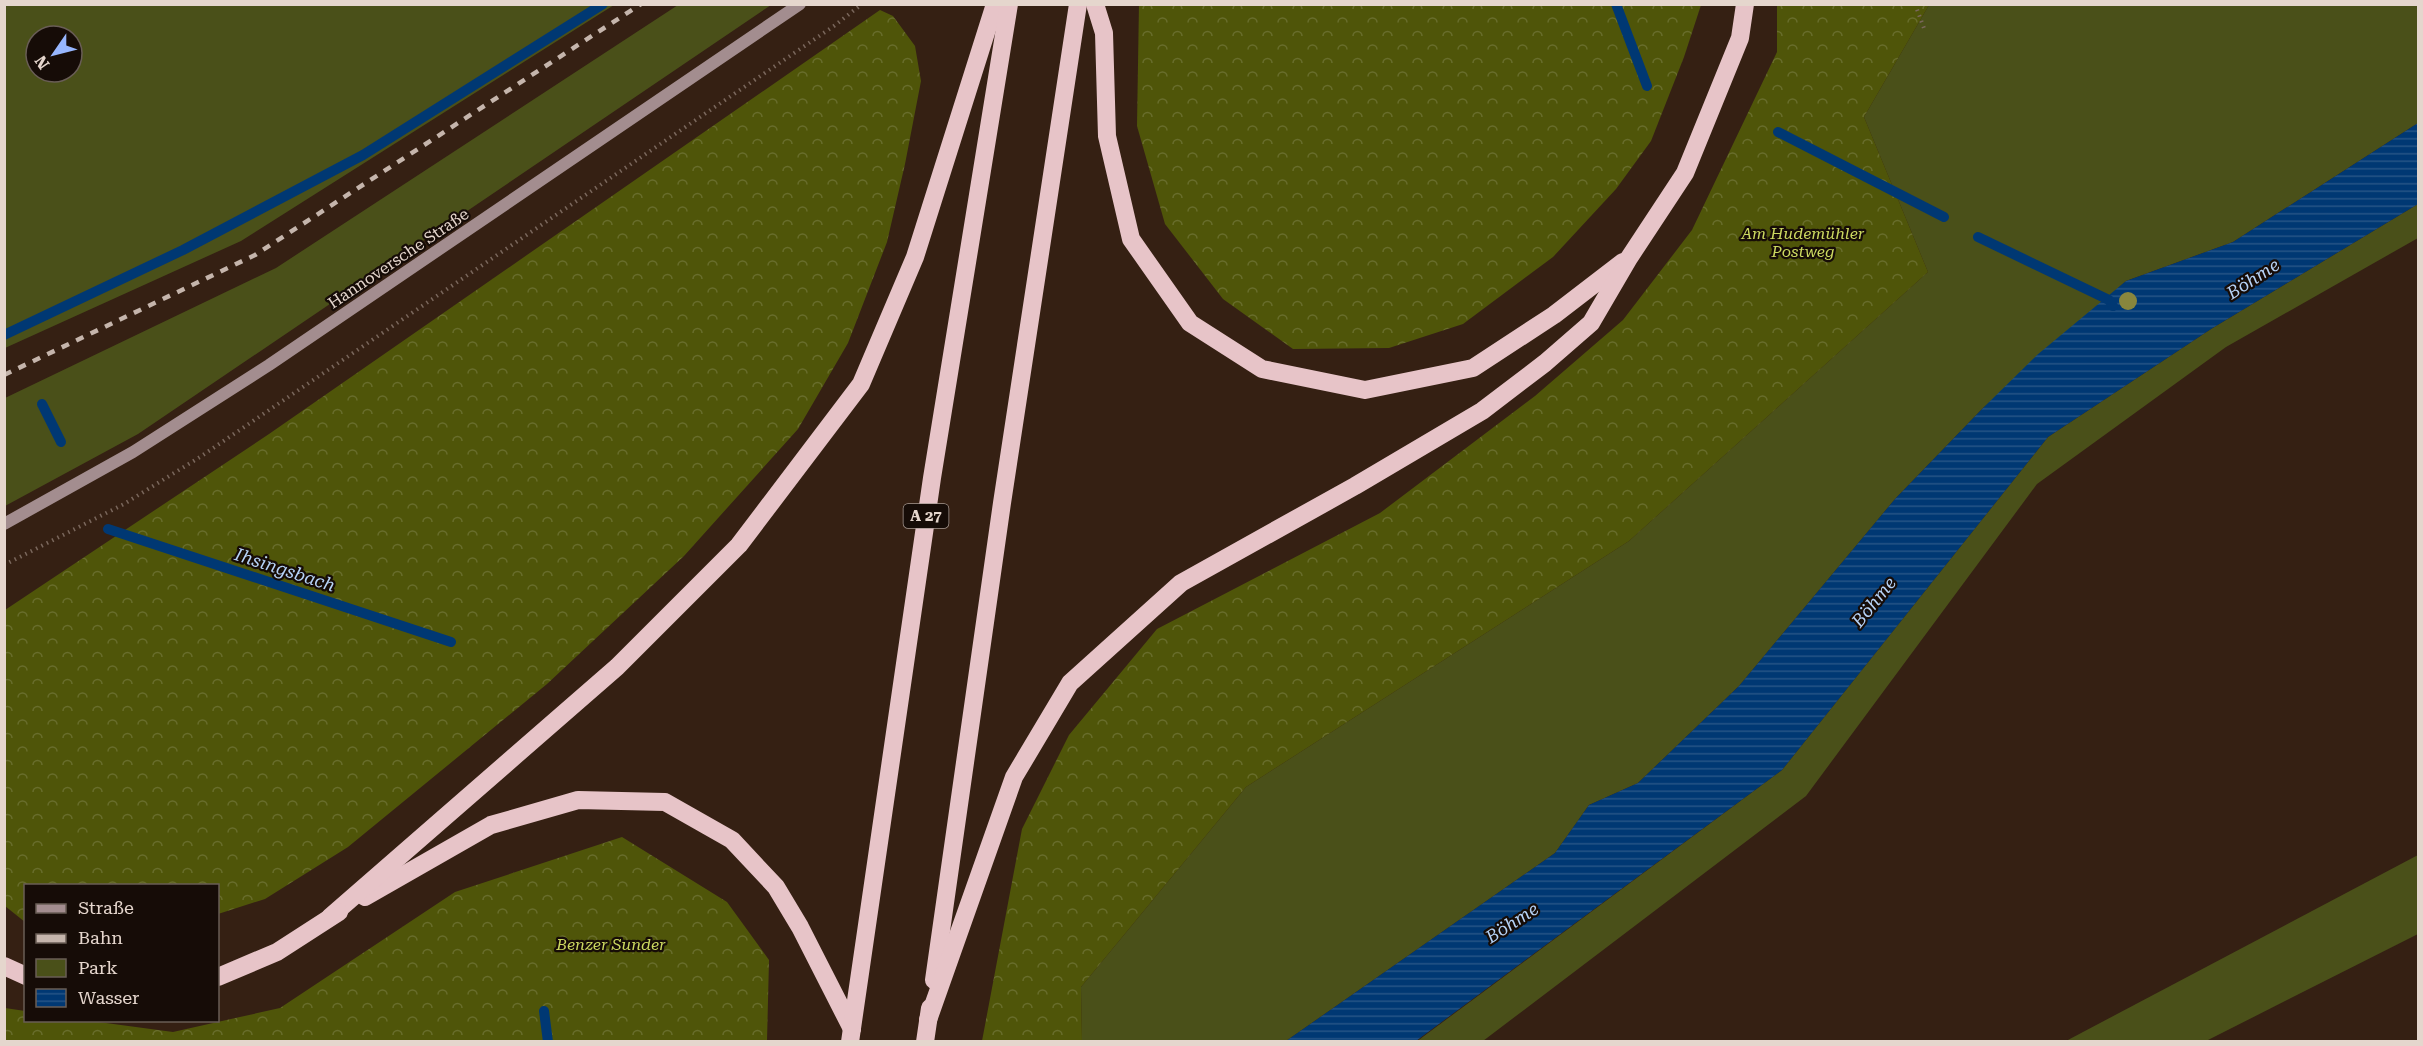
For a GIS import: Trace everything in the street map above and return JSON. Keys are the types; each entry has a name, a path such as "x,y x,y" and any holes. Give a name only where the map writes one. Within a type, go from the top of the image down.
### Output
{"highway":[{"path":"330,917 617,667 739,545 861,384 915,257 995,4"},
{"name":"A 27","path":"851,1035 932,478 1009,4"},
{"path":"925,1041 1002,502 1078,4"},
{"path":"1095,4 1104,33 1107,136 1131,239 1190,323 1262,369 1365,390 1473,368 1554,315 1629,258"},
{"path":"928,1020 1014,777 1070,683 1182,583 1472,416 1527,377 1591,323 1629,258 1685,173 1740,38 1745,4"},
{"path":"219,977 278,952 330,917 491,825 578,800 664,802 732,840 777,887 800,927 851,1035"},
{"path":"4,966 24,975"}],"main road":[{"name":"Hannoversche Straße","path":"4,524 133,452 269,365 800,4"}],"path":[{"path":"4,565 123,504 201,457 814,40 862,4"},
{"path":"1915,4 1925,31"}],"green space":[{"path":"5,4 614,4 614,5 241,241 5,348"},
{"path":"1139,4 1701,5 1684,57 1651,141 1616,189 1553,257 1463,324 1389,348 1293,349 1223,299 1165,224 1137,126"},
{"path":"678,5 771,5 138,434 5,506 5,398 276,268"},
{"name":"Am Hudemühler Postweg","path":"1777,5 1929,5 1864,117 1928,272 1629,541 1246,787 1081,987 1082,1041 982,1041 1022,829 1069,735 1157,629 1380,513 1535,396 1623,320 1692,230 1777,52"},
{"path":"1929,5 2418,5 2418,123 2233,242 2126,281 1982,409 1895,499 1739,686 1638,783 1589,805 1555,853 1286,1041 1082,1041 1081,987 1246,787 1629,541 1928,272 1864,117"},
{"path":"880,10 893,16 915,46 921,81 905,164 887,242 848,343 798,429 684,556 547,684 348,847 265,899 219,914 219,884 24,884 24,921 5,906 5,610 269,434"},
{"path":"2418,204 2418,238 2226,347 2037,484 1806,796 1483,1041 1416,1042 1782,770 2048,437 2211,329"},
{"name":"Benzer Sunder","path":"622,837 727,902 769,960 767,1041 5,1041 5,1008 24,1011 24,1022 98,1022 173,1032 280,1008 455,892"},
{"path":"2418,855 2418,934 2206,1041 2066,1041"}],"water":[{"name":"Böhme","path":"2418,123 2418,204 2211,329 2048,437 1782,770 1416,1041 1286,1041 1555,853 1589,805 1638,783 1739,686 1895,499 1982,409 2037,355 2126,281 2233,242"}],"waterway":[{"path":"4,335 183,250 363,155 603,4"},
{"path":"1616,4 1647,86"},
{"path":"1778,132 1944,217"},
{"path":"1978,237 2109,300 2113,306"},
{"name":"Ihsingsbach","path":"42,404 61,442"},
{"name":"Ihsingsbach","path":"108,529 451,642"},
{"name":"Ihsingsbach","path":"544,1011 548,1042"}],"railway":[{"path":"4,375 255,255 641,4"}]}
